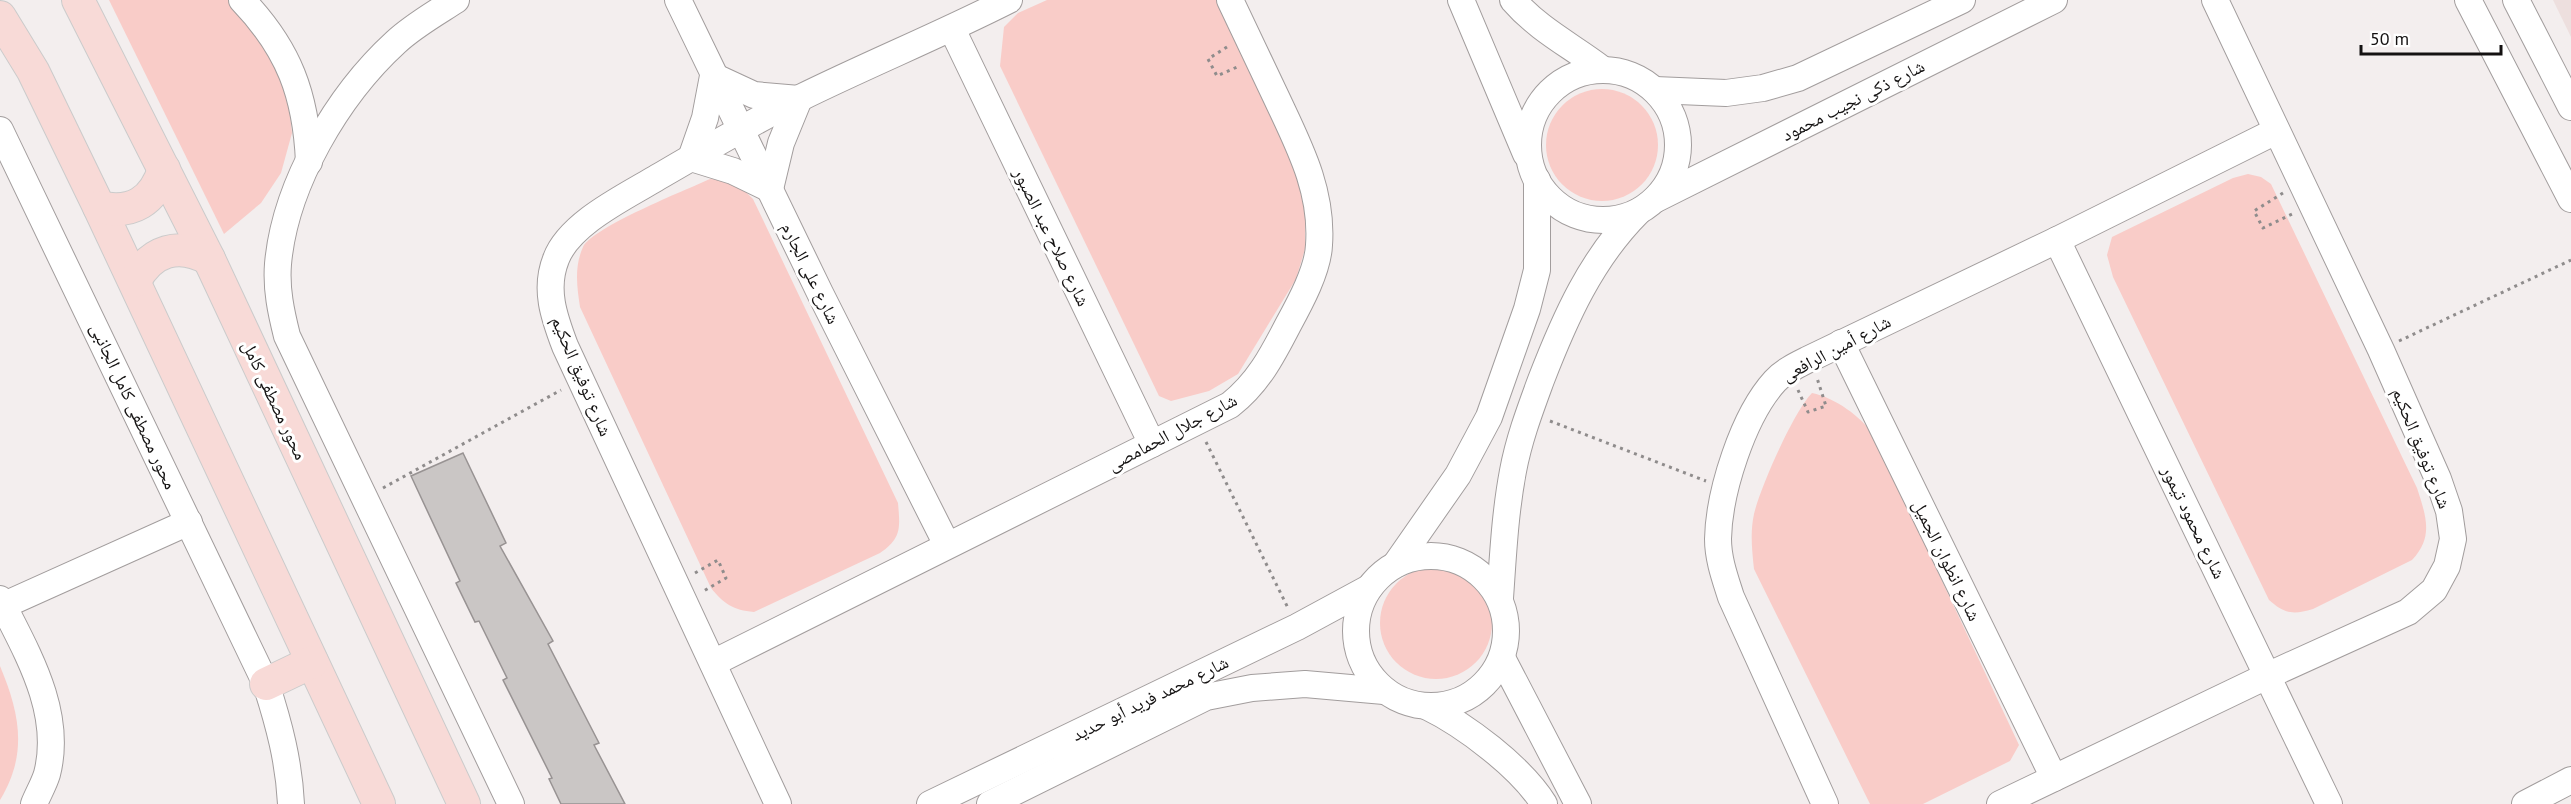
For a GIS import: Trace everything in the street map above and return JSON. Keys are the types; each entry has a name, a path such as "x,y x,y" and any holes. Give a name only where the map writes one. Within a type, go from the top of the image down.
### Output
{"main road":[{"name":"محور مصطفى كامل","path":"78,0 209,259 464,804"},
{"path":"0,17 33,71 135,281 379,804"},
{"path":"99,207 113,210 141,204 152,195 164,170"},
{"path":"135,281 142,268 153,257 166,251 182,249 196,252 209,259"},
{"path":"266,684 312,662"}],"street":[{"path":"242,0 259,18 282,50 298,85 307,123 309,162"},
{"path":"456,0 398,40 365,72 340,107 309,162 283,231 278,266 279,301 287,336 511,804"},
{"name":"شارع على الجارم","path":"678,0 713,76 947,545"},
{"name":"شارع توفيق الحكيم","path":"778,802 554,317 549,287 556,257 574,233 597,215 691,158 799,99 952,29 1009,0"},
{"name":"شارع جلال الحمامصى","path":"713,663 1230,405 1249,390 1266,367 1303,298 1319,247 1319,214 1315,184 1230,0"},
{"path":"1461,0 1533,172 1548,197 1564,209 1582,217 1611,219 1646,206"},
{"path":"1514,0 1548,33 1602,69"},
{"path":"1655,90 1726,93 1763,88 1789,80 1962,0"},
{"name":"شارع ذكى نجيب محمود","path":"1646,206 2054,0"},
{"name":"شارع توفيق الحكيم","path":"2000,804 2269,675 2408,612 2434,590 2447,566 2453,538 2449,511 2438,479 2380,350 2215,0"},
{"path":"2468,0 2571,199"},
{"path":"2516,0 2571,107"},
{"name":"شارع صلاح عبد الصبور","path":"952,29 1152,444"},
{"path":"1396,564 1458,475 1489,417 1527,309 1537,270 1533,172 1527,144 1530,126 1538,108 1549,92 1565,80 1583,72 1602,69 1622,72 1640,79 1655,90 1666,104 1674,120 1678,138 1678,156 1673,173 1646,206 1620,230 1577,295 1560,330 1529,413 1513,471 1500,598"},
{"path":"713,76 754,95 799,99 781,143 770,189 733,171 691,158 705,117 713,76"},
{"name":"محور مصطفى كامل الجانبى","path":"0,130 266,684 282,734 289,772 291,804"},
{"name":"شارع أمين الرافعى","path":"1825,804 1731,597 1722,568 1718,540 1726,489 1749,423 1761,400 1776,380 1799,364 2057,240 2276,131"},
{"name":"شارع محمود تيمور","path":"2057,240 2269,675 2329,804"},
{"name":"شارع انطوان الجميل","path":"1841,343 2054,778"},
{"path":"34,804 47,775 52,734 45,693 1,604 189,522"},
{"path":"1426,706 1445,705 1472,694 1493,675 1502,658 1506,639 1506,618 1500,598 1486,578 1466,564 1443,556 1419,556 1396,564 1369,588 1360,605 1356,624 1356,642 1362,661 1371,677 1384,691 1397,699 1426,706 1455,720 1519,773 1544,804"},
{"name":"شارع محمد فريد أبو حديد","path":"930,804 1298,627 1369,588"},
{"path":"1502,658 1578,804"},
{"name":"شارع محمد فريد أبو حديد","path":"990,804 1206,697 1252,688 1305,684 1384,691"},
{"path":"2525,804 2571,780"}],"path":[{"path":"1252,46 1217,76 1208,59 1252,46"},
{"path":"2306,194 2265,228 2262,227 2255,209 2306,194"},
{"path":"2380,350 2571,260"},
{"path":"1799,364 1826,406 1808,412 1799,364"},
{"path":"364,499 581,379"},
{"path":"1529,413 1726,489"},
{"path":"1196,422 1298,627"},
{"path":"716,561 719,561 725,580 680,592 716,561"}],"shaded area":[{"path":"109,0 230,0 243,8 287,86 292,133 281,173 261,203 224,234"},
{"path":"1047,0 1219,0 1301,177 1305,209 1305,249 1296,279 1238,374 1209,391 1171,401 1159,396 1000,66 1004,27 1018,13"},
{"path":"2553,0 2571,0 2571,37"},
{"path":"1602,89 1623,93 1642,105 1654,124 1658,145 1654,166 1642,185 1623,197 1602,201 1581,197 1562,185 1550,166 1546,145 1550,124 1562,105 1581,93"},
{"path":"2248,174 2261,177 2271,184 2417,488 2425,517 2426,534 2419,551 2412,560 2313,609 2300,612 2285,611 2269,600 2113,277 2107,255 2112,237 2233,178"},
{"path":"710,179 734,184 753,199 898,503 898,531 887,548 754,612 740,610 730,605 711,588 580,307 578,292 578,262 583,247 590,239 621,220"},
{"path":"1812,393 1830,399 1847,409 1874,436 2019,745 2010,761 1923,804 1870,804 1754,569 1752,528 1757,502 1787,432"},
{"path":"1436,567 1458,571 1476,583 1488,601 1492,623 1488,645 1476,663 1458,675 1436,679 1414,675 1396,663 1384,645 1380,623 1384,601 1396,583 1414,571"},
{"path":"0,666 16,717 18,750 9,783 0,800"}],"building":[{"path":"463,453 506,543 500,546 553,641 548,644 599,743 594,745 625,804 561,804 549,779 552,778 503,680 507,678 479,621 475,622 456,583 460,581 411,476"}]}
